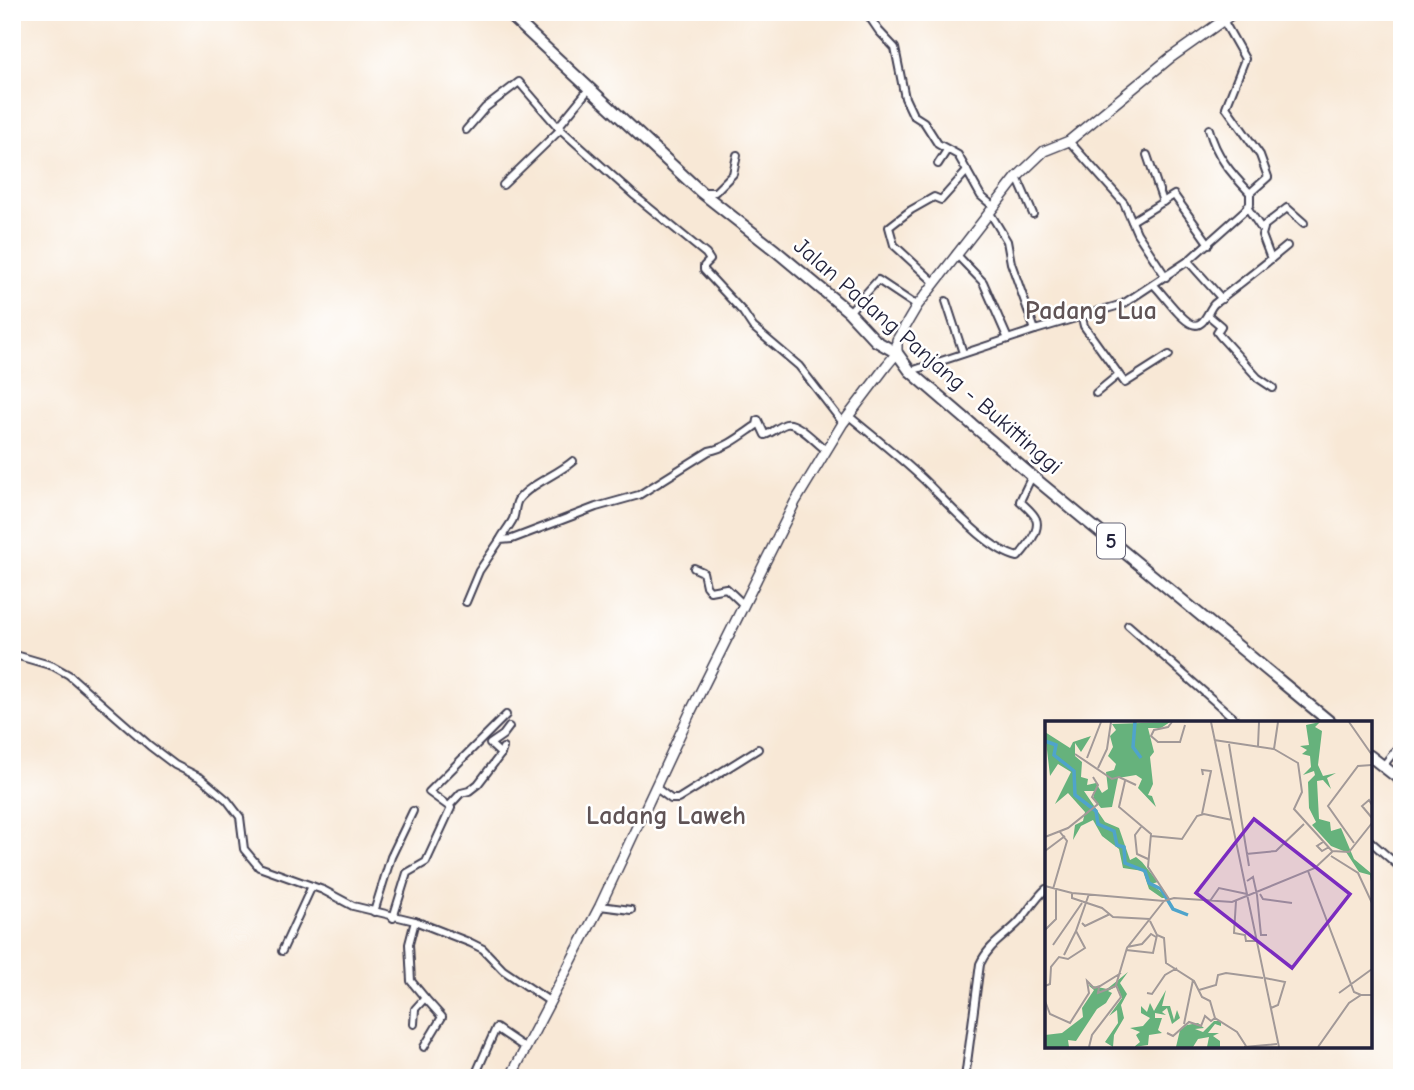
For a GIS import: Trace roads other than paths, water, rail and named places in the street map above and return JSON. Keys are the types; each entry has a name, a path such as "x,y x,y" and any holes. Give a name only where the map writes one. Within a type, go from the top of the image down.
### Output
{"highway":[{"name":"Jalan Padang Panjang - Bukittinggi","path":"507,12 701,192 849,312 876,341 897,354 911,371 1032,477 1328,721"},
{"path":"1372,758 1402,781"}],"main road":[{"path":"510,1078 600,906 655,787 795,502 846,420 897,354 897,340 917,306 1017,177 1044,151 1069,141 1170,58 1235,12"}],"street":[{"path":"866,12 895,48 905,98 913,115 924,122 934,140 958,155 992,210 1007,241 1035,330"},
{"path":"911,371 1123,304 1188,261 1247,207 1250,193 1268,177 1260,155 1226,107 1245,59 1223,20"},
{"path":"467,130 485,108 519,82 559,128 635,196 706,254 710,260 704,270 743,312 753,327 799,366 846,420 922,478 996,548 1018,557 1027,546 1037,525 1036,519 1020,501 1032,477"},
{"path":"503,185 559,128 589,89"},
{"path":"1209,129 1216,151 1226,167 1250,193"},
{"path":"1069,141 1124,203 1143,242 1166,276"},
{"path":"938,164 947,150"},
{"path":"701,192 715,192 733,174 737,155"},
{"path":"1147,155 1163,202"},
{"path":"934,282 894,245 889,227 933,197 942,200 967,171"},
{"path":"1017,177 1033,214"},
{"path":"1132,221 1174,195 1209,244"},
{"path":"1247,207 1259,227 1264,228"},
{"path":"1271,260 1262,235 1264,228 1287,208 1304,223"},
{"path":"1273,388 1258,377 1223,340 1209,310 1287,246"},
{"path":"956,254 983,282 1008,339"},
{"path":"1188,261 1222,299"},
{"path":"849,312 878,280 917,306"},
{"path":"1154,285 1193,325 1214,322"},
{"path":"946,301 963,353"},
{"path":"1082,318 1084,326 1118,375 1127,383 1169,355"},
{"path":"1096,393 1118,375"},
{"path":"500,540 512,539 596,507 639,495 709,450 720,449 730,443 757,425 758,420 765,435 787,424 793,424 826,450"},
{"path":"466,602 479,571 512,521 520,498 573,461"},
{"path":"694,568 703,572 710,592 726,587 744,605"},
{"path":"1129,625 1235,721"},
{"path":"12,654 44,663 69,675 150,746 175,765 201,778 227,800 240,817 244,849 260,867 312,886 353,906 393,918 415,921 483,949 503,970 549,1000"},
{"path":"449,806 429,792 506,715"},
{"path":"393,918 407,873 426,862 451,808 449,806 457,796 478,784 502,751 490,744 509,727"},
{"path":"1383,766 1402,742"},
{"path":"655,787 671,799 678,799 758,749"},
{"path":"374,912 391,857 413,811"},
{"path":"1372,843 1402,869"},
{"path":"282,951 312,886"},
{"path":"965,1078 980,964 985,954 1018,923 1045,890"},
{"path":"600,906 631,910"},
{"path":"415,921 409,944 411,981 442,1017 424,1047"},
{"path":"414,1024 415,1009 425,998"},
{"path":"474,1078 496,1028 524,1047"}],"district":[{"name":"Padang Lua","path":"1091,311"},
{"name":"Ladang Laweh","path":"666,816"}]}
